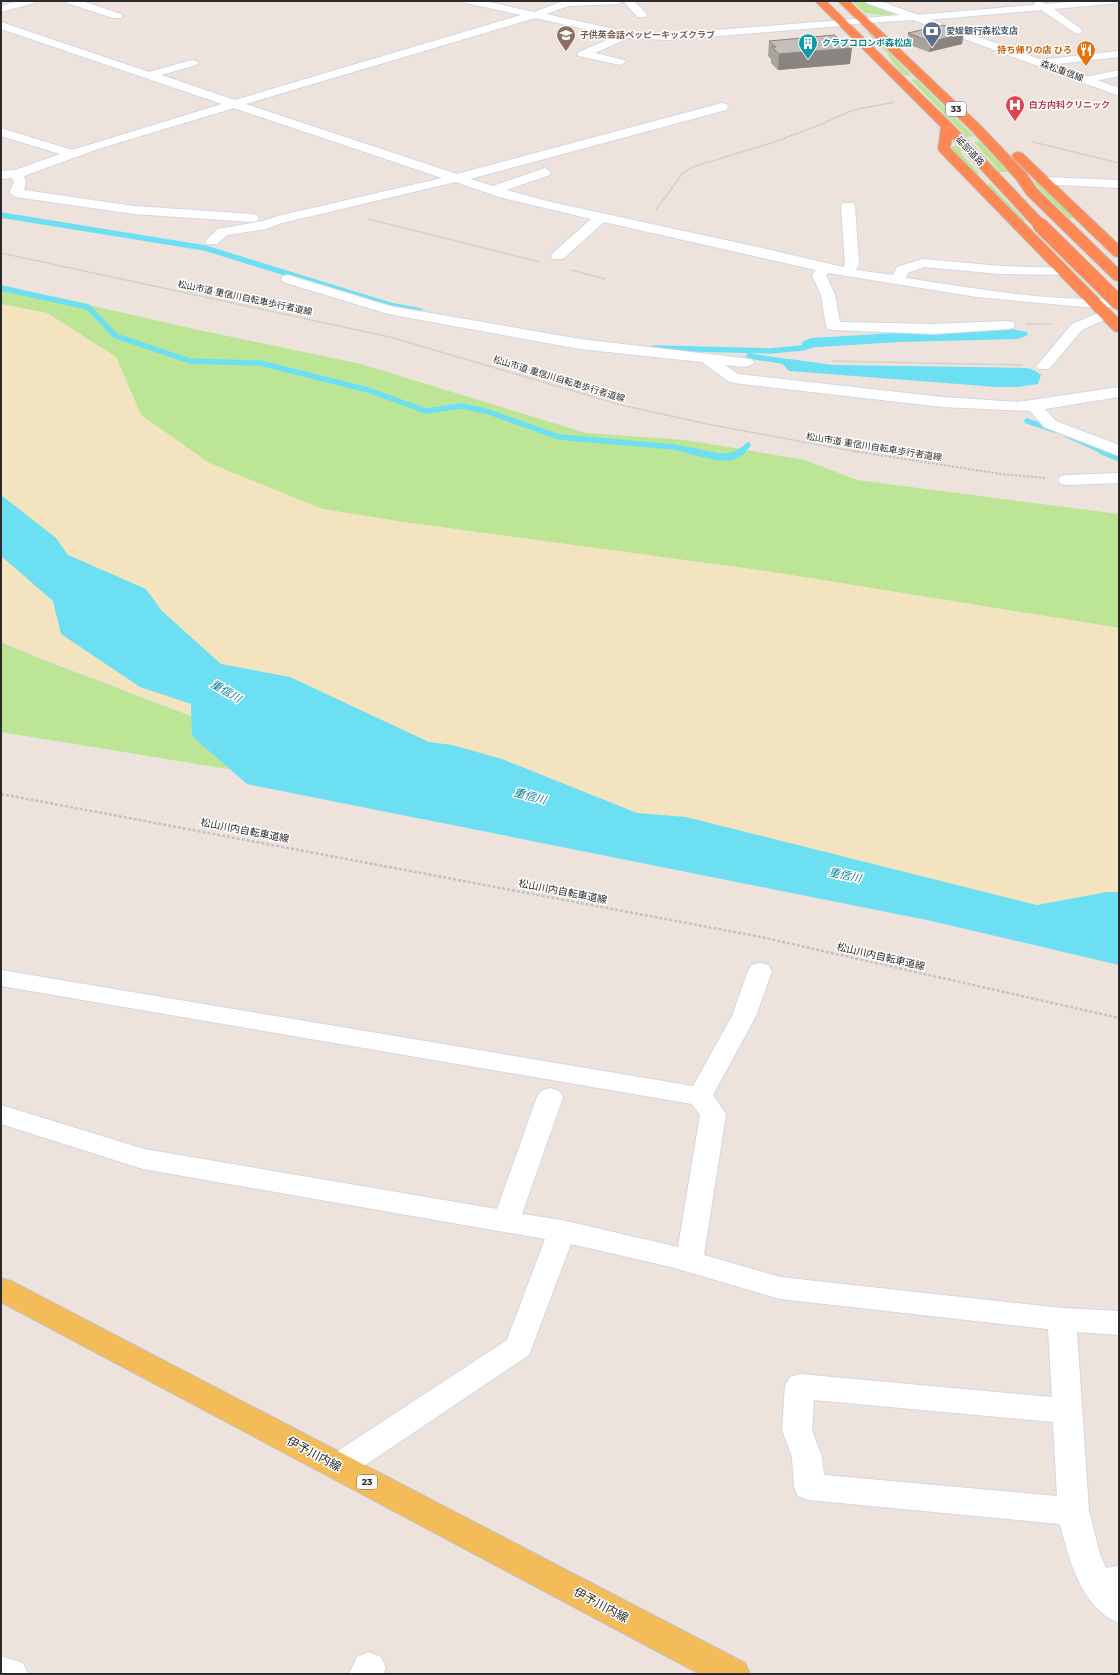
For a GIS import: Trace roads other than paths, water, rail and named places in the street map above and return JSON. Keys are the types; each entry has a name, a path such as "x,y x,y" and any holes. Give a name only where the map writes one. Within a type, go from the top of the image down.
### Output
{"highway":[{"name":"砥部道路","path":"820,1 947,126 1040,225 1119,302"},
{"name":"砥部道路","path":"843,1 977,129 1021,176 1032,192 1119,277"},
{"path":"947,126 944,149 1119,328"},
{"path":"977,129 1008,146 1117,249"}],"main road":[{"name":"伊予川内線","path":"1,1289 733,1674"}],"street":[{"path":"1,9 30,1"},
{"path":"71,1 118,16"},
{"name":"森松重信線","path":"470,1 627,35 667,37 916,18 1119,92"},
{"path":"1,179 18,177 72,154 534,15 568,2 618,1"},
{"path":"628,1 642,15"},
{"path":"870,1 916,18 982,12 1039,4 1115,1"},
{"path":"966,1 982,12"},
{"path":"1104,2 1118,12"},
{"path":"1039,4 1077,30"},
{"path":"1,25 458,178 548,206 644,228 762,252 824,268 898,281 1052,301 1100,309"},
{"path":"620,62 582,54 627,35"},
{"path":"1088,47 1100,56"},
{"path":"1039,63 1119,54"},
{"path":"150,76 192,63"},
{"path":"1085,80 1119,73"},
{"path":"212,241 223,232 266,226 278,220 458,178 722,107"},
{"path":"1,132 72,154"},
{"path":"495,190 544,172"},
{"path":"1,175 38,179"},
{"path":"18,177 20,182 16,193 134,210 278,220"},
{"path":"1045,181 1119,184"},
{"path":"148,198 273,215 299,215"},
{"path":"846,272 852,264 848,206"},
{"path":"558,256 600,218"},
{"path":"898,281 902,270 923,263 1000,270 1064,272"},
{"path":"824,268 820,275 828,295 833,326 934,329 1008,325"},
{"path":"288,279 388,310 580,344 746,362"},
{"path":"1044,366 1077,326 1100,309 1119,302"},
{"path":"706,358 734,378 942,402 1018,407 1034,406 1119,392"},
{"path":"1034,406 1050,424 1119,451"},
{"path":"1067,480 1119,478"},
{"path":"700,1096 744,1016 760,971"},
{"path":"4,984 700,1096 714,1114 689,1262"},
{"path":"506,1221 550,1097"},
{"path":"1,1114 143,1159 562,1231 689,1262 780,1288 1062,1319 1119,1323"},
{"path":"338,1467 520,1347 562,1231"},
{"path":"1062,1319 1073,1511 1084,1554 1108,1582 1119,1608"},
{"path":"1067,1411 800,1386 797,1430 807,1457 809,1487 1073,1511"},
{"path":"1,1672 11,1674"}],"water":[{"path":"1012,329 1027,332 1028,335 1018,339 900,342 802,348 802,342 811,338 912,332"},
{"path":"790,359 833,365 1027,368 1034,370 1041,375 1038,384 1017,387 997,387 789,371 779,360"},
{"name":"重信川","path":"1,495 56,538 68,555 146,589 162,611 221,664 290,677 429,742 452,745 502,759 637,813 686,817 1037,905 1107,892 1119,892 1119,965 927,920 247,784 192,736 191,704 140,687 61,634 53,601 1,556"}],"waterway":[{"path":"1,215 205,248 389,305 420,311"},
{"path":"1,288 88,307 116,336 190,361 260,363 368,390 426,411 461,406 486,411 559,437 674,447 696,452"},
{"path":"653,348 770,351 802,348 812,345"},
{"path":"749,356 789,362"},
{"path":"1027,421 1054,430"},
{"path":"1067,435 1105,452"},
{"path":"742,451 748,445"},
{"path":"691,451 696,452"},
{"path":"696,452 724,457 736,455 742,451"},
{"path":"1102,451 1119,458"}],"place":[{"name":"愛媛銀行森松支店","path":"932,48"},
{"name":"子供英会話ペッピーキッズクラブ","path":"566,52"},
{"name":"クラブコロンボ森松店","path":"808,60"},
{"name":"持ち帰りの店 ひろ","path":"1086,67"},
{"name":"白方内科クリニック","path":"1015,122"}]}
